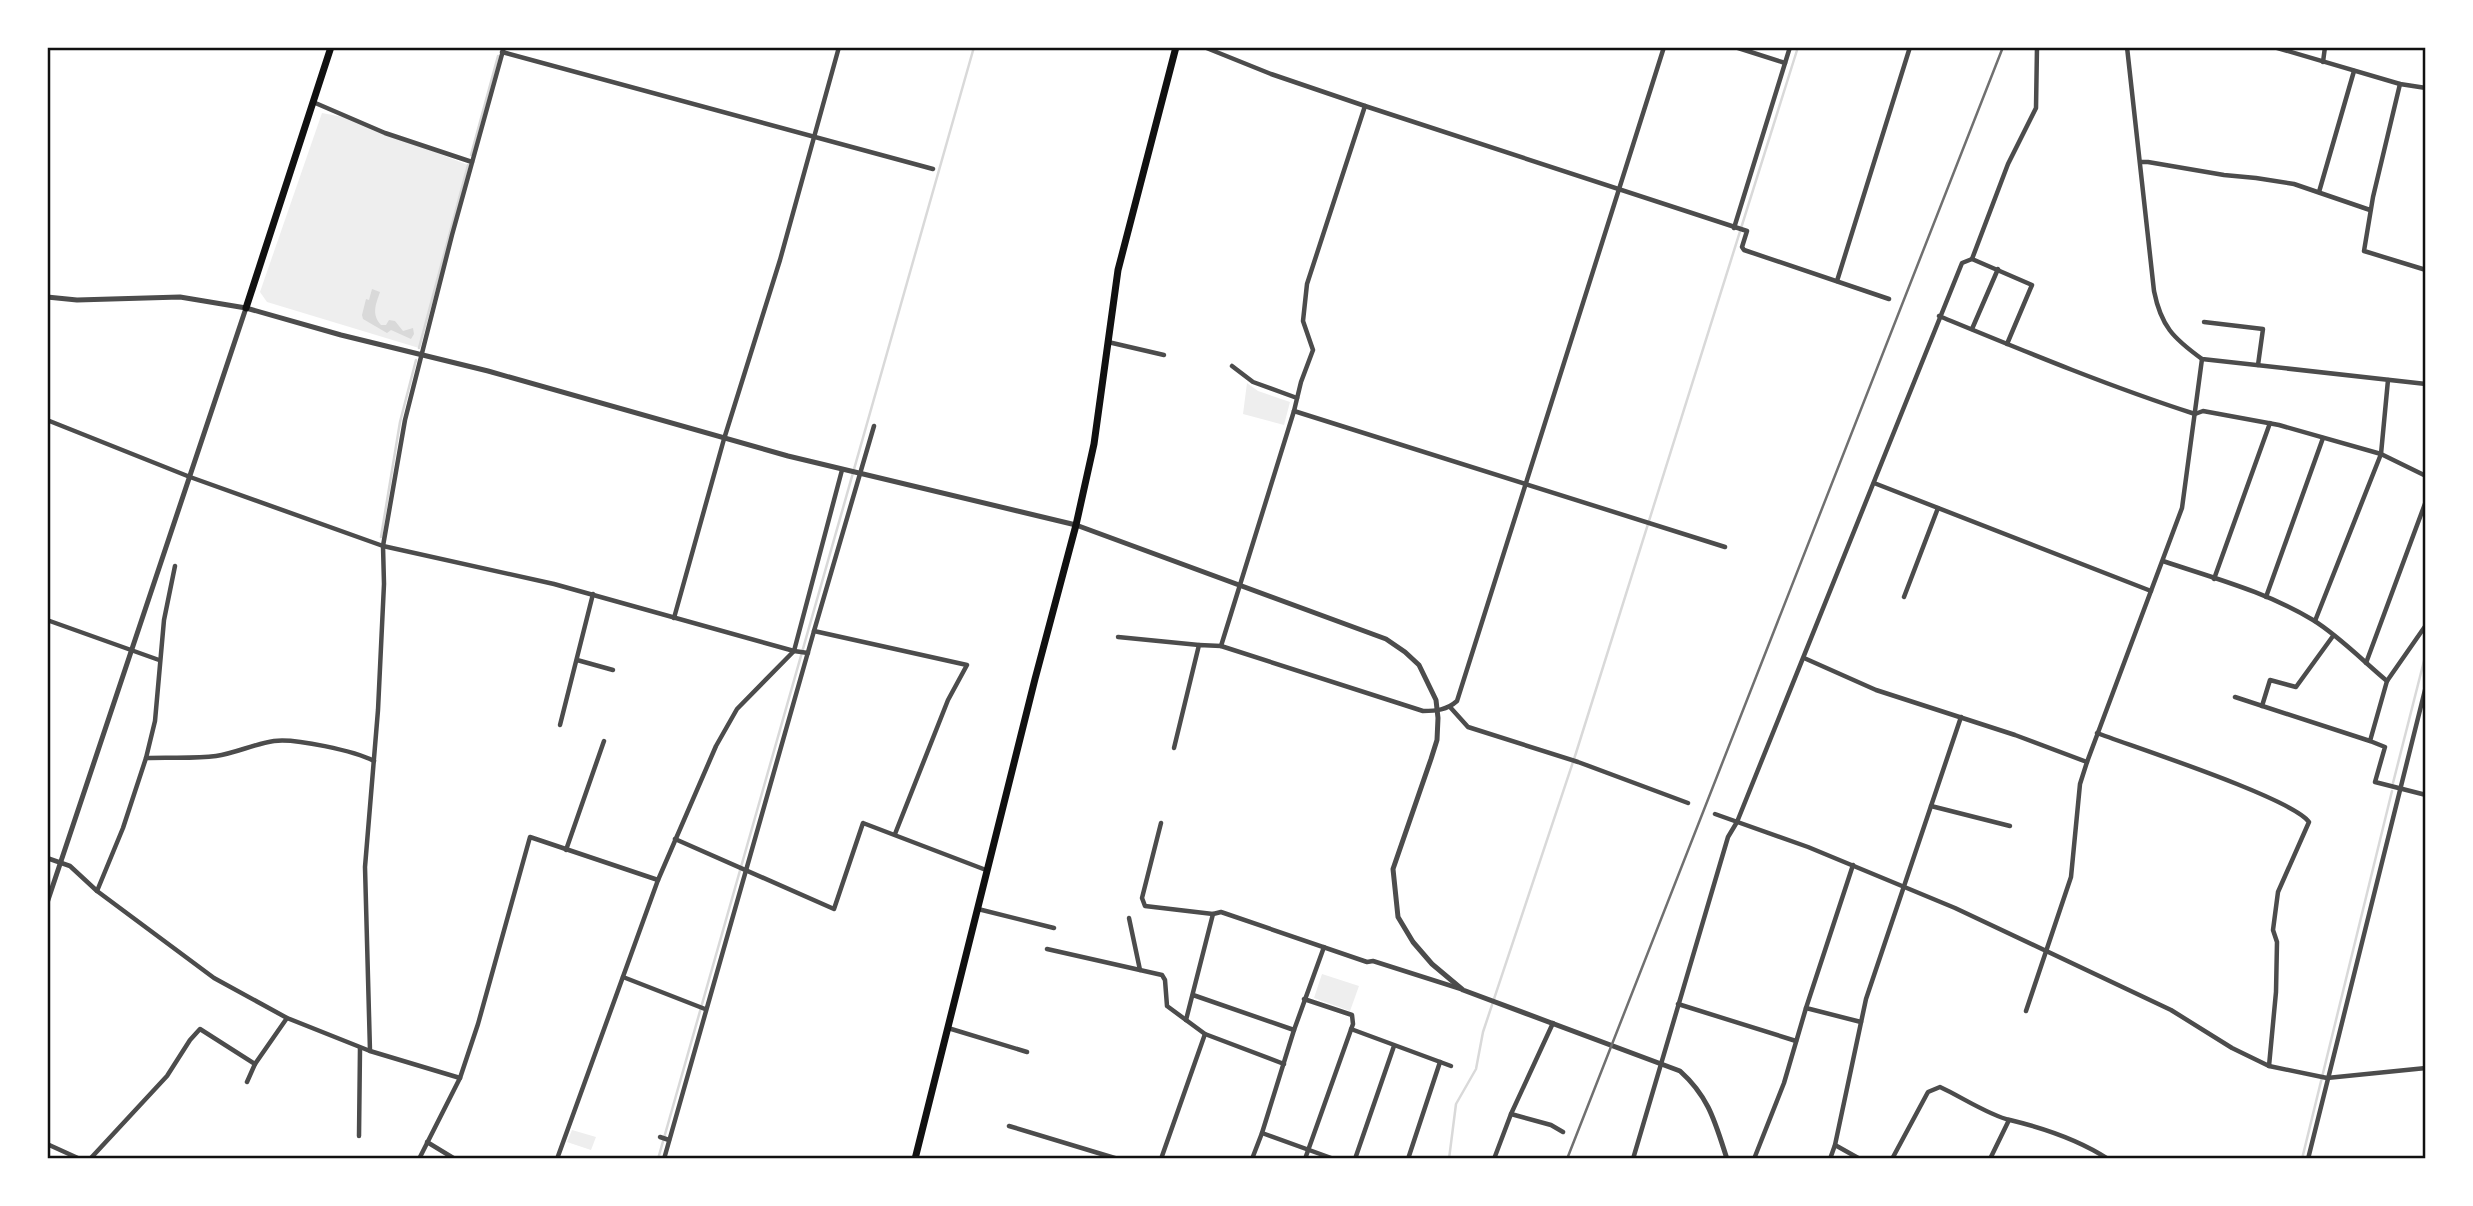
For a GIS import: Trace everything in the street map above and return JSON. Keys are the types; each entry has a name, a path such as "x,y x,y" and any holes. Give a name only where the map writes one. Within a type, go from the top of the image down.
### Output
{"main road":[{"path":"246,307 331,47"},
{"path":"915,1159 986,870 1076,525 1094,444 1120,260 1176,47"}],"street":[{"path":"674,618 839,47"},
{"path":"1204,47 1271,74 1365,106 1747,231 1742,247 1744,250 1889,299"},
{"path":"1118,638 1221,646 1423,711 1437,711 1450,707 1457,701 1664,47"},
{"path":"1735,47 1785,63"},
{"path":"1734,228 1790,47"},
{"path":"1837,281 1910,47"},
{"path":"1972,259 2008,164 2036,108 2037,47"},
{"path":"2127,47 2154,291 2158,313 2167,329 2202,359 2426,384"},
{"path":"2274,47 2400,85 2426,88"},
{"path":"2323,62 2325,47"},
{"path":"370,1051 365,878 383,610 383,546 405,420 503,50 813,138 933,169"},
{"path":"2319,192 2354,71"},
{"path":"2400,85 2370,210 2364,251 2426,270"},
{"path":"313,101 385,134 472,162"},
{"path":"1221,646 1313,349 1304,321 1307,284 1365,106"},
{"path":"2141,162 2294,184 2370,210"},
{"path":"1633,1159 1728,837 1737,822 1804,658 1962,263 1972,259 2032,285 2007,344"},
{"path":"1972,329 1998,269"},
{"path":"47,297 77,300 180,297 246,307 724,439 846,471 1076,525 1386,639 1419,665 1429,682 1437,711 1437,740 1393,869 1398,917 1413,942 1432,964 1463,990"},
{"path":"47,903 246,307"},
{"path":"1939,316 2147,398 2196,414 2203,411 2270,423 2381,454 2426,476"},
{"path":"2204,322 2263,329 2258,365"},
{"path":"1108,342 1164,355"},
{"path":"2026,1011 2071,877 2080,784 2182,508 2202,359"},
{"path":"1232,366 1253,383 1297,398"},
{"path":"2315,621 2381,454 2388,380"},
{"path":"1294,411 1725,547"},
{"path":"47,420 190,477 383,546 593,594 796,652 808,653"},
{"path":"2214,579 2270,423"},
{"path":"664,1159 744,869 874,426"},
{"path":"2266,597 2323,438"},
{"path":"557,1159 659,880 716,746 737,709 796,652 846,471"},
{"path":"1874,483 2151,591"},
{"path":"2366,663 2426,501"},
{"path":"1904,597 1938,508"},
{"path":"2163,561 2266,597 2315,621 2387,681"},
{"path":"97,891 123,828 155,721 164,620 175,566"},
{"path":"560,725 593,594"},
{"path":"47,620 159,660"},
{"path":"2370,741 2387,681 2426,625"},
{"path":"814,631 967,664 948,700 895,834"},
{"path":"2262,705 2270,680 2296,687 2333,636"},
{"path":"1174,748 1199,645"},
{"path":"1804,658 1876,690 2087,762"},
{"path":"577,660 613,670"},
{"path":"2308,1159 2326,1078 2426,686"},
{"path":"2235,697 2385,747 2375,782 2426,795"},
{"path":"1450,707 1468,727 1567,758 1688,803"},
{"path":"1830,1159 1866,999 1961,717"},
{"path":"2097,733 2237,784 2292,809 2305,816 2309,822 2278,892 2273,930 2277,942 2276,992 2269,1066"},
{"path":"146,758 214,756 272,741 287,740 354,753 374,761"},
{"path":"566,850 604,741"},
{"path":"1931,806 2010,826"},
{"path":"1715,814 1904,886 2074,962 2171,1010 2232,1048 2269,1066 2326,1078 2426,1068"},
{"path":"675,839 834,909 863,823 986,870"},
{"path":"1161,823 1142,898 1145,906 1213,914 1221,912 1367,962 1373,961 1498,1001 1680,1071 1704,1097 1712,1112 1727,1159"},
{"path":"419,1159 460,1078 478,1024 530,837 659,880"},
{"path":"47,858 69,866 97,891 214,978 287,1018 360,1048 460,1078"},
{"path":"1754,1159 1784,1083 1853,865"},
{"path":"977,908 1054,928"},
{"path":"1186,1020 1213,914"},
{"path":"1129,918 1140,970"},
{"path":"1252,1159 1293,1030 1324,947"},
{"path":"1048,948 1161,975 1165,980 1167,1006 1205,1034 1283,1063"},
{"path":"623,977 705,1009"},
{"path":"1193,995 1293,1030"},
{"path":"1304,999 1352,1015 1353,1024 1305,1159"},
{"path":"1678,1004 1796,1041"},
{"path":"1806,1008 1861,1022"},
{"path":"247,1082 255,1064 287,1018"},
{"path":"1494,1159 1511,1114 1553,1023"},
{"path":"948,1028 1027,1052"},
{"path":"90,1159 167,1076 200,1029 255,1064"},
{"path":"1351,1029 1451,1066"},
{"path":"1161,1159 1205,1034"},
{"path":"1355,1159 1394,1046"},
{"path":"359,1136 360,1048"},
{"path":"1408,1159 1440,1062"},
{"path":"1892,1159 1928,1092 1940,1087 2009,1120 2022,1122 2079,1143 2108,1159"},
{"path":"1511,1114 1551,1125 1563,1132"},
{"path":"1990,1159 2009,1120"},
{"path":"1009,1126 1118,1159"},
{"path":"1262,1133 1334,1159"},
{"path":"660,1137 668,1140"},
{"path":"427,1142 455,1159"},
{"path":"47,1144 80,1159"},
{"path":"1835,1146 1860,1159"}],"shaded area":[{"path":"322,113 348,118 468,165 419,348 267,302 260,292"},
{"path":"372,289 380,292 375,313 381,325 386,325 389,320 395,321 403,331 413,328 411,339 391,330 387,333 363,319 366,299 369,300"},
{"path":"1247,383 1258,391 1290,402 1284,425 1243,414"},
{"path":"1322,974 1359,986 1350,1011 1314,998"},
{"path":"572,1130 596,1137 591,1150 567,1142"}],"waterway":[{"path":"658,1159 974,47"},
{"path":"1449,1159 1456,1104 1476,1069 1483,1032 1576,753 1798,47"},
{"path":"471,155 498,56"},
{"path":"419,348 468,165"},
{"path":"381,537 400,422 416,360"},
{"path":"2393,783 2426,653"},
{"path":"2302,1159 2392,791"}],"railway":[{"path":"1567,1159 2003,47"}]}
